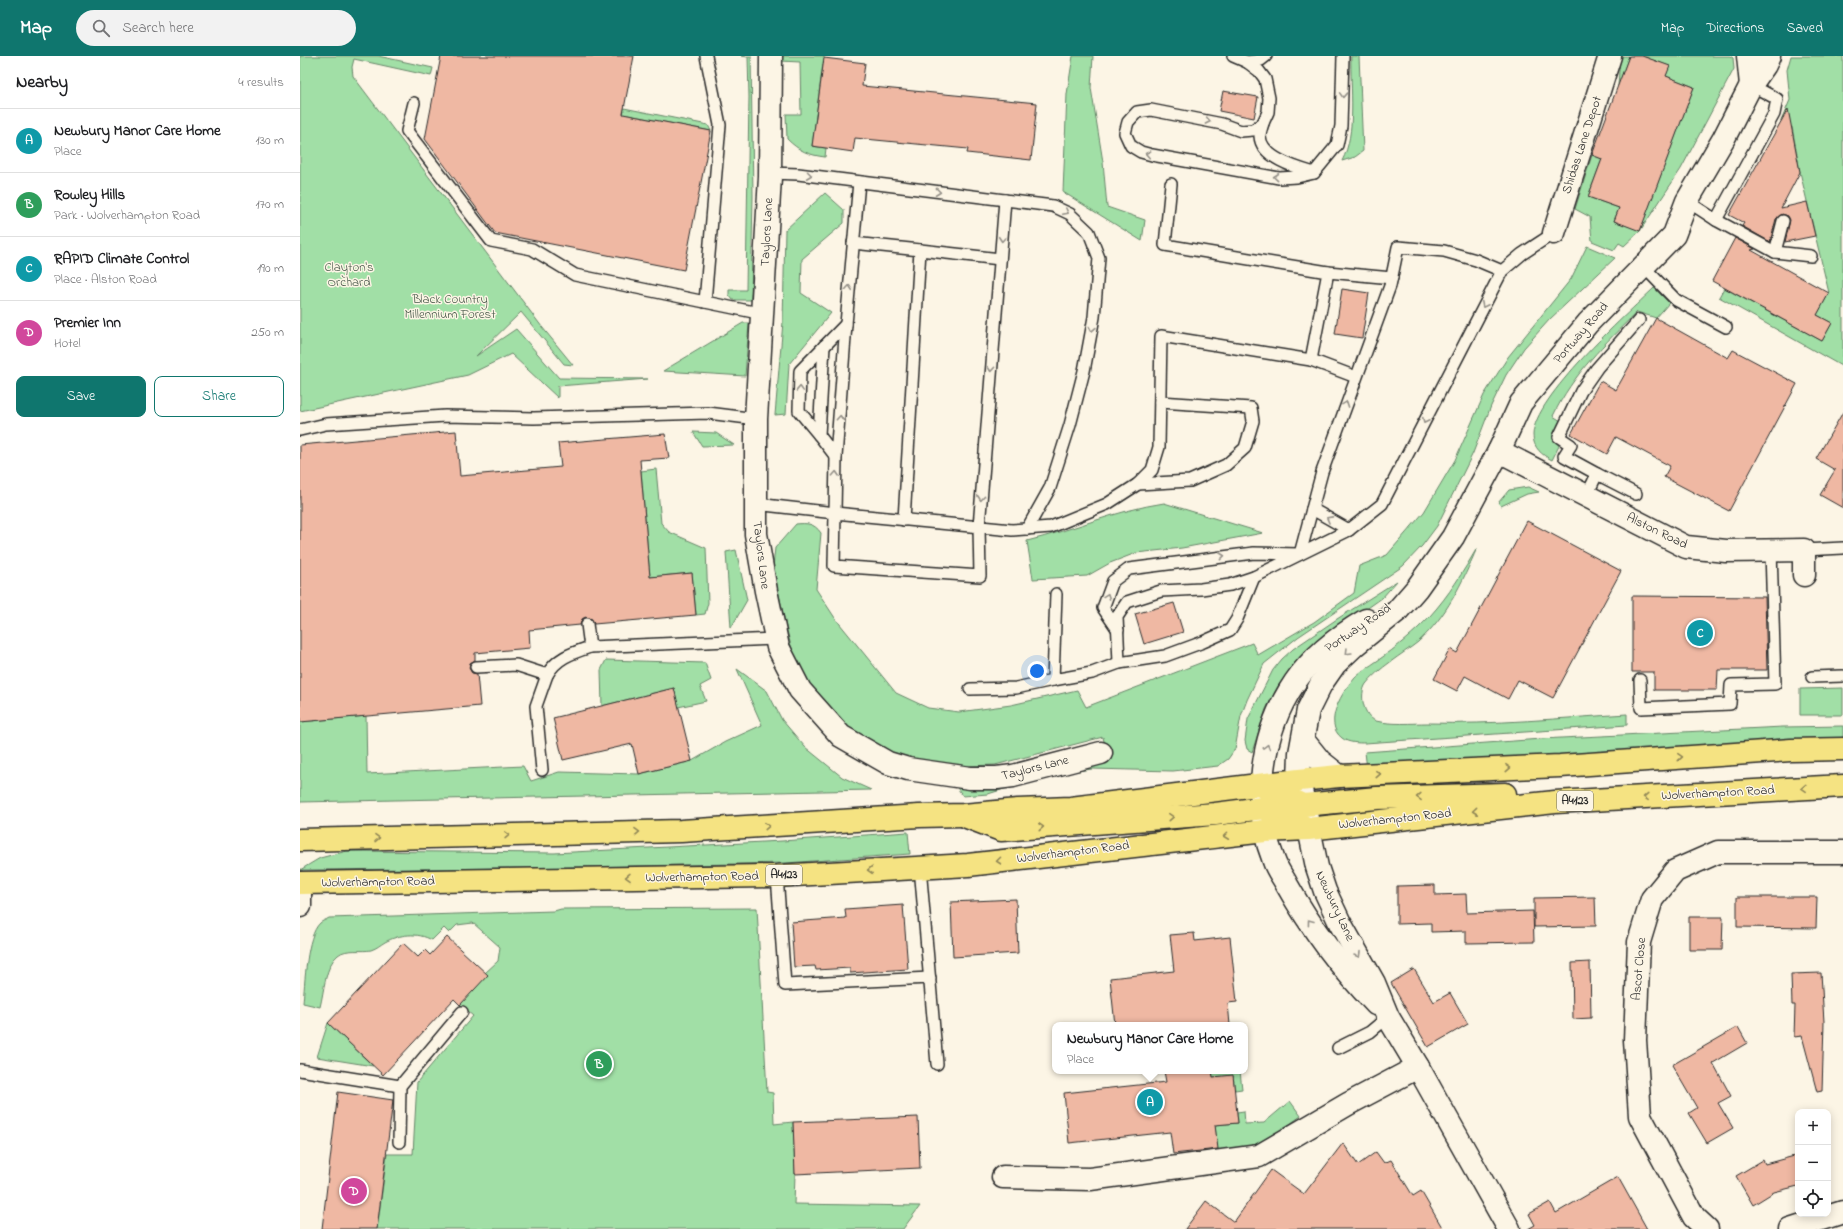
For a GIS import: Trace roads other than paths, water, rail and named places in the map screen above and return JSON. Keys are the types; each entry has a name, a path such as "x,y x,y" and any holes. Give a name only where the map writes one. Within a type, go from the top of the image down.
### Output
{"highway":[{"path":"300,840 681,831 919,816 963,815 1018,810 1071,808 1339,776 1560,766 1791,750 1843,750"},
{"path":"1261,786 1304,805 1376,798 1514,794 1555,802"},
{"name":"Wolverhampton Road","path":"300,883 777,876 968,865 1265,831 1308,829 1555,802 1843,786"},
{"path":"963,815 1001,830 1215,814 1263,808 1308,829"},
{"path":"300,853 338,839"}],"street":[{"name":"Taylors Lane","path":"770,56 770,173 756,419 756,534 778,647 800,690 841,736 888,763 918,772 970,778 997,778 1013,776 1101,752"},
{"name":"Shidas Lane Depot","path":"1554,233 1610,56"},
{"path":"1748,56 1751,85"},
{"name":"Portway Road","path":"1303,740 1308,710 1321,684 1335,664 1355,645 1397,612 1417,588 1453,537 1499,451 1521,403 1588,323 1674,235 1687,201 1724,138 1751,85 1766,65 1769,56"},
{"name":"Alston Road","path":"1499,451 1686,547 1726,551 1804,550"},
{"path":"1804,550 1804,575"},
{"name":"Portway Road","path":"1265,831 1261,786 1266,751 1275,720 1295,682 1316,657 1336,640 1417,588"},
{"path":"1303,740 1320,761 1339,776"},
{"name":"Newbury Lane","path":"1303,740 1300,753 1299,780 1308,829 1317,867 1325,891 1340,923 1374,983 1388,1018 1418,1067 1509,1229"},
{"name":"Newbury Lane","path":"1265,831 1274,862 1300,908 1356,982 1388,1018"},
{"name":"Ascot Close","path":"1707,1229 1694,1217 1640,1116 1634,1040 1639,942 1652,899 1675,871 1718,852 1843,852"},
{"path":"300,883 300,906"},
{"path":"1003,1177 1090,1179 1259,1156 1348,1104 1418,1067"},
{"path":"1790,1229 1843,1212"}],"lane":[{"path":"705,302 720,125 706,56"},
{"path":"1233,56 1247,62 1259,71 1265,79 1269,98 1268,112 1263,123 1260,136 1263,144 1273,157 1295,168 1314,173"},
{"path":"1247,62 1261,60 1266,56"},
{"path":"1263,123 1253,130 1241,131 1222,124 1151,110 1137,112 1128,122 1126,133 1131,146 1141,152 1152,155 1279,178 1297,177 1314,173 1337,145 1341,126 1343,56"},
{"path":"1716,220 1774,114 1777,99 1751,85"},
{"path":"414,103 407,131 491,241 532,249 575,275 763,314"},
{"path":"770,173 798,174 1052,206 1070,214 1088,232 1099,258 1094,317 1084,371 1070,425 1050,488 1027,529"},
{"path":"859,182 836,457 834,566 980,576 979,527 1005,200"},
{"path":"1171,184 1165,245 1328,272 1392,278"},
{"path":"1687,201 1716,220 1775,252 1811,256"},
{"path":"1775,252 1783,221"},
{"path":"1118,663 1117,617 1127,602 1161,591 1201,589 1230,585 1254,577 1349,530 1382,504 1502,270 1522,254 1554,233"},
{"path":"853,243 1000,259"},
{"path":"1300,554 1322,472 1392,278 1398,247 1444,251 1476,260 1502,270"},
{"path":"904,520 920,250"},
{"path":"1643,266 1676,300 1726,326"},
{"path":"1311,360 1328,272"},
{"path":"1636,494 1564,456 1571,445 1559,437 1581,391 1597,368 1640,320"},
{"path":"836,457 799,411 800,371 846,324"},
{"path":"756,504 1012,530 1051,527 1107,504 1138,484 1152,470 1159,447 1161,336 1311,360 1356,377"},
{"path":"819,435 824,346"},
{"path":"1138,484 1190,481 1226,466 1245,448 1253,421 1252,408 1160,402"},
{"path":"300,430 326,424 445,416 534,418 708,413 756,419"},
{"path":"1587,495 1597,474"},
{"path":"1312,509 1349,530"},
{"path":"1804,550 1843,548"},
{"path":"1640,680 1641,708 1730,704 1731,685 1775,684 1771,550"},
{"path":"1118,630 1103,608 1113,581 1129,569 1254,553 1300,554"},
{"path":"970,689 1016,688 1092,673 1118,663 1165,656 1203,642 1230,630 1237,619 1254,577"},
{"path":"1053,680 1056,594"},
{"path":"587,624 590,647"},
{"path":"542,770 536,706 547,675 552,666 570,653 590,647 776,639"},
{"path":"476,667 516,665 547,675"},
{"path":"1812,677 1843,676"},
{"path":"920,867 937,1064"},
{"path":"777,876 785,985 930,978"},
{"path":"399,1142 400,1086 462,1012"},
{"path":"1338,1048 1370,1032 1388,1018"},
{"path":"300,1070 400,1086"}],"place":[{"name":"RAPID Climate Control","path":"1700,633"},
{"name":"Rowley Hills","path":"599,1064"},
{"name":"Newbury Manor Care Home","path":"1150,1102"},
{"name":"Premier Inn","path":"354,1191"}],"park label":[{"name":"Clayton's Orchard","path":"349,274"},
{"name":"Black Country Millennium Forest","path":"450,306"}]}
